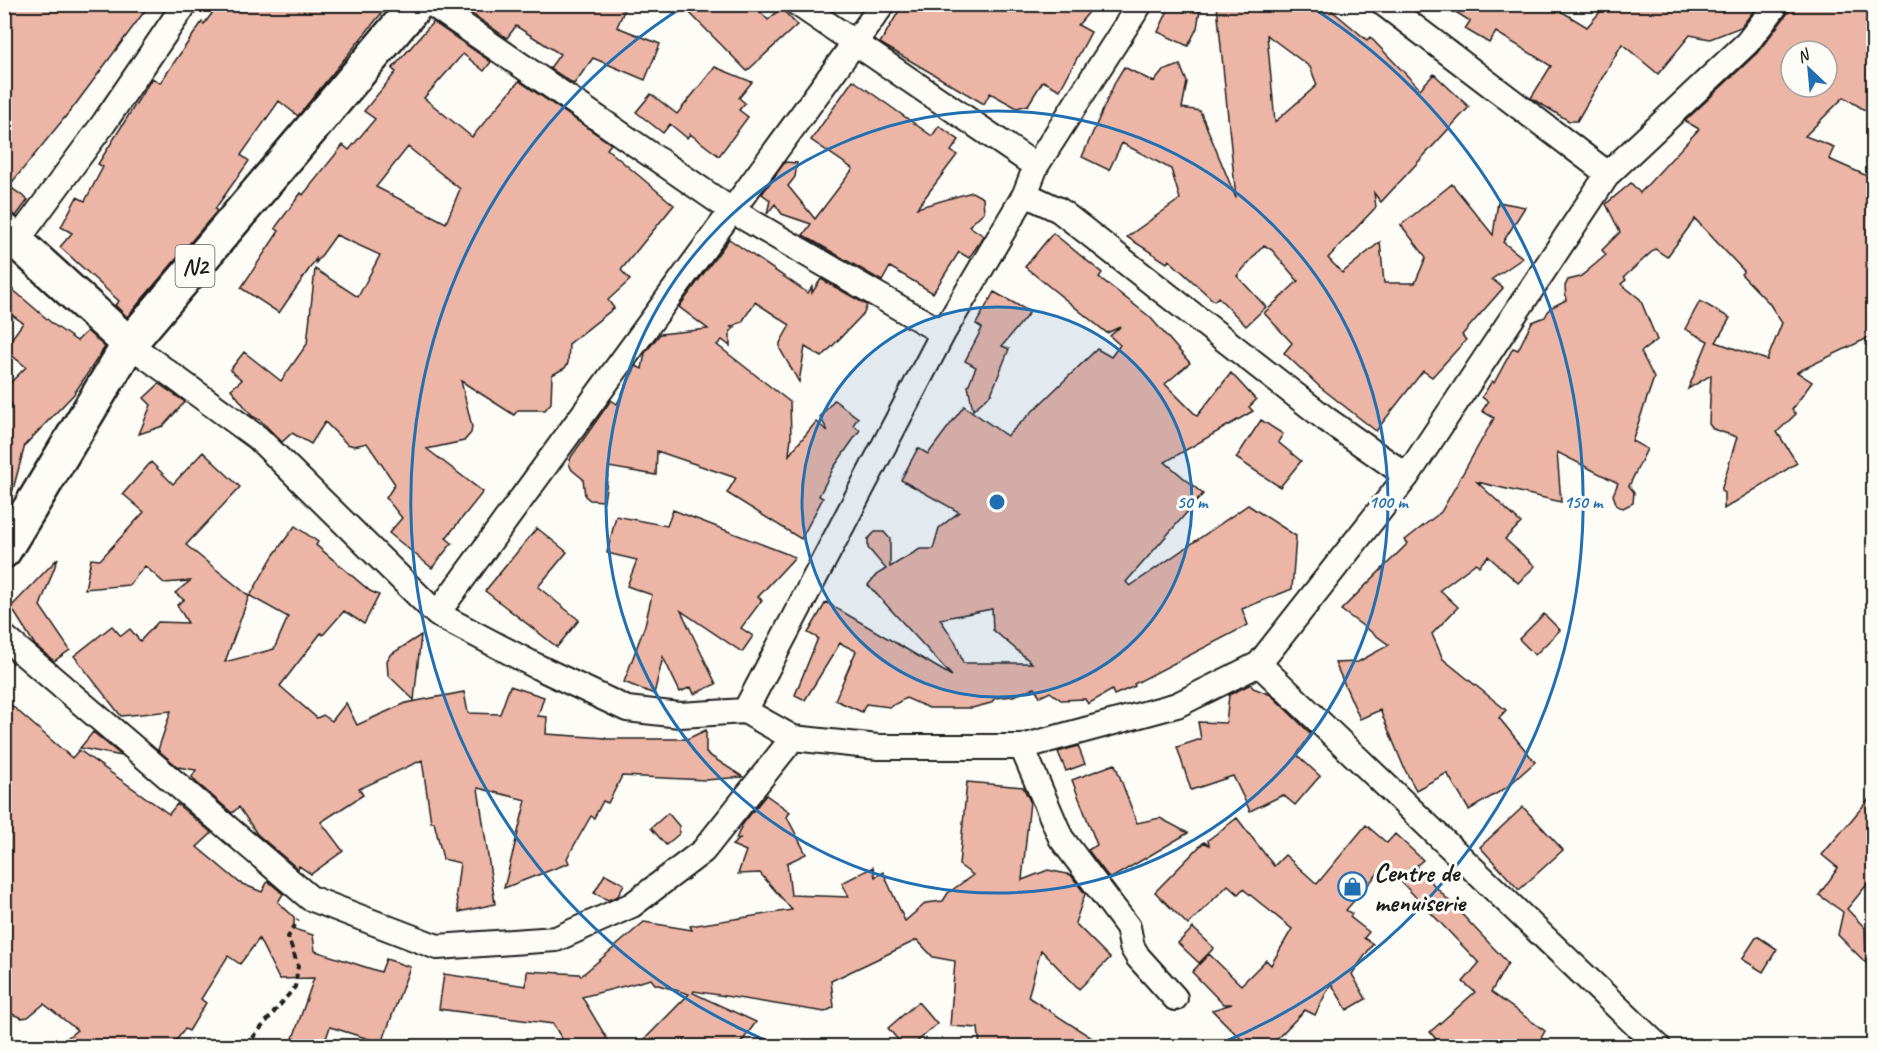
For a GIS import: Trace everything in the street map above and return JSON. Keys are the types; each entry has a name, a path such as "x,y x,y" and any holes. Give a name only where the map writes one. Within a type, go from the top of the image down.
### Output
{"main road":[{"name":"N2","path":"4,551 129,344 417,4"},
{"path":"10,236 129,344"}],"street":[{"path":"10,236 105,123 185,4"},
{"path":"432,4 731,210 943,333"},
{"path":"798,4 1036,166"},
{"path":"437,614 882,4"},
{"path":"746,711 943,333 1025,194 1036,166 1140,4"},
{"path":"1384,4 1608,174"},
{"path":"129,344 258,438 437,614 538,667 627,709 680,715 746,711 793,738 878,747 1022,747 1177,705 1259,664 1407,476 1608,174 1747,43 1777,4"},
{"path":"1025,194 1059,210 1326,419 1407,476"},
{"path":"4,638 310,898 437,947 556,939 632,905 703,851 793,738"},
{"path":"1259,664 1658,1047"},
{"path":"1022,747 1061,838 1128,927 1132,947 1138,957 1175,999"}],"path":[{"path":"246,1047 295,987 298,966 288,937 310,898"}],"building":[{"path":"4,4 150,4 75,105 9,186 28,200 16,216 4,212"},
{"path":"219,4 389,4 298,116 279,101 241,155 249,161 215,209 217,211 127,317 115,305 119,301 60,247 72,233 61,227 77,197 85,201 103,167 98,164 152,78 160,83 202,22 204,24"},
{"path":"458,4 627,4 617,27 660,44 645,80 593,58 574,84 550,68 560,54 516,26 507,38"},
{"path":"681,4 753,4 768,20 781,8 797,25 747,71"},
{"path":"903,4 1096,4 1078,25 1091,32 1060,90 1043,81 1028,105 1017,108 990,93 984,104 880,43"},
{"path":"1171,4 1201,4 1197,28 1188,46 1158,32"},
{"path":"1324,4 1367,40 1370,37 1420,89 1434,74 1469,107 1381,202 1374,193 1376,207 1328,258 1342,273 1380,242 1384,283 1415,283 1426,257 1401,225 1452,184 1493,235 1498,202 1525,207 1503,242 1523,258 1492,279 1503,288 1462,335 1466,340 1432,377 1423,371 1376,431 1320,387 1284,353 1292,343 1264,313 1298,281 1272,250 1264,245 1237,276 1266,307 1246,326 1218,297 1214,301 1169,260 1167,263 1127,237 1180,199 1171,169 1122,143 1109,170 1082,157 1124,67 1154,82 1163,71 1180,65 1187,82 1182,108 1200,111 1236,198 1217,6","holes":["1267,35 1310,67 1317,85 1275,122"]},
{"path":"1443,4 1555,4 1559,10 1587,27 1607,4 1759,4 1741,27 1710,39 1690,35 1658,74 1622,44 1577,121 1569,121 1531,98 1551,66 1496,32 1489,43 1465,29 1470,21"},
{"path":"1791,4 1874,4 1874,116 1844,97 1805,136 1834,147 1829,159 1874,179 1874,335 1797,372 1812,382 1792,410 1796,414 1777,432 1797,463 1724,509 1724,493 1721,491 1737,437 1713,429 1709,424 1711,375 1688,389 1708,341 1685,329 1700,301 1730,318 1716,342 1767,360 1782,323 1769,303 1741,274 1744,271 1695,219 1667,257 1655,249 1624,277 1626,280 1621,284 1640,299 1657,340 1641,352 1654,378 1632,441 1647,449 1629,486 1634,492 1633,503 1623,508 1617,506 1613,495 1618,483 1557,452 1561,502 1477,482 1521,523 1505,539 1535,566 1518,583 1488,556 1479,566 1476,563 1440,590 1458,607 1432,634 1443,659 1506,710 1499,718 1535,762 1506,788 1469,810 1447,773 1416,790 1405,770 1380,710 1360,719 1335,663 1358,662 1389,645 1341,610 1408,543 1405,540 1441,512 1494,418 1482,411 1488,402 1482,397 1492,381 1494,383 1513,348 1518,350 1532,322 1545,317 1550,308 1566,300 1565,286 1568,280 1580,277 1606,255 1602,250 1620,232 1606,204 1631,183 1640,193 1699,129 1685,121 1757,53 1788,13"},
{"path":"433,22 491,62 484,71 463,54 424,98 472,137 519,81 611,144 607,149 674,205 621,270 630,280 608,300 614,308 569,344 568,363 565,368 552,375 551,403 545,410 518,410 514,415 461,381 472,427 471,433 464,441 427,449 483,492 446,538 452,543 432,568 389,533 402,518 386,498 395,484 367,443 354,446 347,444 325,422 311,444 292,433 282,442 260,420 252,416 231,389 242,380 230,370 244,352 281,381 307,344 315,269 358,297 380,255 336,235 316,263 316,259 279,313 241,288 279,231 275,228 301,193 303,195 343,145 349,150 375,119 364,111 396,72 392,69","holes":["408,147 460,189 446,223 376,187"]},
{"path":"715,67 752,82 739,98 745,103 739,110 748,117 719,156 690,134 687,138 670,124 663,133 636,112 651,94 677,114"},
{"path":"853,80 932,136 939,126 959,140 951,151 957,155 917,208 972,192 983,198 984,212 969,226 984,236 969,258 959,252 933,293 890,267 882,281 803,235 811,224 782,214 775,204 767,214 770,200 762,194 785,162 797,163 795,177 788,186 815,219 853,169 811,140"},
{"path":"1053,233 1102,273 1099,277 1150,317 1190,363 1165,384 1197,416 1231,373 1256,400 1249,407 1253,411 1165,462 1203,494 1126,582 1130,586 1248,505 1296,536 1292,589 1242,609 1248,625 1134,684 1135,686 1114,695 1112,690 1088,704 1085,699 1061,700 1050,692 1040,697 1035,688 1013,696 995,698 991,703 972,708 929,708 906,698 890,707 866,704 862,712 835,700 856,651 840,643 805,700 795,695 818,638 808,633 826,602 952,676 868,585 876,575 886,569 868,548 868,539 875,532 884,532 890,539 890,567 920,549 933,549 939,528 959,512 901,480 918,448 928,454 964,406 1007,436 1097,349 1111,357 1120,345 1110,336 1120,327 1107,333 1025,267","holes":["992,609 993,630 1032,663 963,663 956,643 940,619"]},
{"path":"729,239 808,293 812,287 812,293 821,279 867,305 864,313 822,357 805,347 799,382 780,349 780,343 790,325 755,302 742,322 730,327 735,327 730,332 730,346 722,340 717,345 790,402 789,455 816,422 828,431 820,417 834,400 858,418 853,425 860,430 834,467 819,496 823,498 801,539 727,493 736,478 657,451 656,475 609,467 604,501 590,500 585,496 583,479 572,470 569,464 571,457 611,400 617,404 636,366 642,369 645,353 660,334 708,329 679,307"},
{"path":"4,282 54,325 77,341 87,331 105,347 74,394 25,445 11,497 4,496 4,416 12,405 4,397 4,389 26,367 4,349 23,323 4,309"},
{"path":"994,292 1030,312 1002,346 1009,349 991,394 973,410 968,386 976,367 965,361 982,328 976,324"},
{"path":"159,384 185,402 163,426 139,434 151,405 144,398"},
{"path":"1261,420 1283,434 1278,442 1301,461 1280,487 1236,458"},
{"path":"203,452 240,487 186,545 249,596 225,662 274,649 288,617 250,596 273,556 295,526 318,542 316,545 370,591 379,595 364,624 344,611 323,635 321,633 280,686 317,718 323,715 332,721 346,703 357,725 406,703 464,692 468,713 500,714 510,686 544,697 538,716 547,717 546,734 606,738 603,739 687,739 706,730 706,753 743,777 706,780 622,776 608,803 603,801 594,818 591,816 567,858 569,863 504,888 526,800 478,788 495,904 459,912 456,894 460,863 443,859 434,822 431,822 422,760 359,789 363,795 321,822 343,851 311,874 299,866 298,869 257,834 239,807 232,813 196,782 192,777 196,770 178,767 158,750 171,711 121,716 74,656 112,626 121,636 130,629 140,641 158,622 188,623 177,605 184,600 175,593 190,581 164,583 145,566 129,585 85,589 91,559 100,560 144,512 123,494 151,462 173,484"},
{"path":"673,510 795,557 758,597 762,600 741,628 753,636 742,652 681,611 716,684 694,694 691,687 680,692 663,657 654,694 624,682 645,625 652,595 627,586 637,560 607,553 616,516 667,526"},
{"path":"537,528 567,552 538,587 579,620 557,647 485,591"},
{"path":"58,558 40,606 70,650 54,661 35,645 11,607"},
{"path":"1544,614 1560,630 1535,655 1519,639"},
{"path":"421,635 414,700 388,675 387,661 390,655"},
{"path":"1251,684 1253,688 1271,695 1311,734 1297,755 1320,776 1295,805 1283,795 1250,811 1233,776 1191,790 1177,747 1201,739 1198,722 1226,723 1229,695"},
{"path":"4,699 72,758 79,750 169,814 177,804 212,833 197,847 240,883 262,892 268,881 283,894 278,902 294,917 294,929 313,935 315,951 381,972 386,959 410,967 382,1043 330,1027 323,1047 290,1047 314,978 279,979 259,939 240,964 228,956 201,999 206,1003 189,1031 185,1029 171,1047 56,1047 77,1030 44,1004 28,1017 22,1018 4,1011"},
{"path":"93,732 122,756 80,748"},
{"path":"1078,746 1085,764 1066,771 1058,752"},
{"path":"1115,764 1137,823 1160,818 1188,833 1110,879 1088,850 1097,845 1072,780"},
{"path":"967,782 1023,787 1030,801 1022,880 1048,870 1071,875 1085,894 1075,923 1110,958 1079,989 1041,950 1028,997 1106,1047 980,1047 978,1028 950,1026 955,961 933,957 917,940 831,981 834,1007 825,1012 694,991 693,993 756,1022 738,1047 637,1047 689,994 655,984 651,979 582,997 612,1047 567,1047 553,1024 439,1009 444,974 526,986 527,971 579,974 581,976 644,922 692,930 690,926 792,910 760,873 738,874 746,851 732,845 741,838 736,839 742,825 766,795 790,812 787,817 806,854 787,863 791,895 849,897 842,883 873,867 875,877 883,872 905,921 926,903 943,901 948,893 973,875 959,865"},
{"path":"1874,793 1874,876 1847,909 1865,928 1866,963 1838,935 1843,912 1819,895 1838,868 1822,855"},
{"path":"1523,807 1563,850 1519,890 1480,847"},
{"path":"668,813 679,826 679,834 666,845 651,828"},
{"path":"1237,818 1274,866 1285,855 1317,884 1366,825 1387,843 1395,834 1423,860 1416,866 1508,963 1491,992 1545,1031 1536,1047 1443,1047 1430,1032 1475,992 1463,982 1479,963 1385,865 1346,910 1352,914 1350,917 1369,932 1364,938 1373,944 1352,974 1366,999 1347,1010 1331,983 1315,1015 1305,1010 1269,1047 1249,1047 1212,1010 1232,1004 1223,1004 1192,972 1209,954 1241,985 1266,960 1271,965 1292,929 1243,889 1238,894 1228,885 1188,925 1155,892 1204,842 1209,845 1208,840"},
{"path":"605,874 624,884 618,896 608,900 594,893"},
{"path":"1193,928 1214,948 1199,963 1178,943"},
{"path":"1757,936 1777,949 1763,972 1742,959"},
{"path":"918,1002 937,1024 911,1047 904,1047 888,1028"}],"place":[{"name":"Centre de menuiserie","path":"1353,887"}]}
